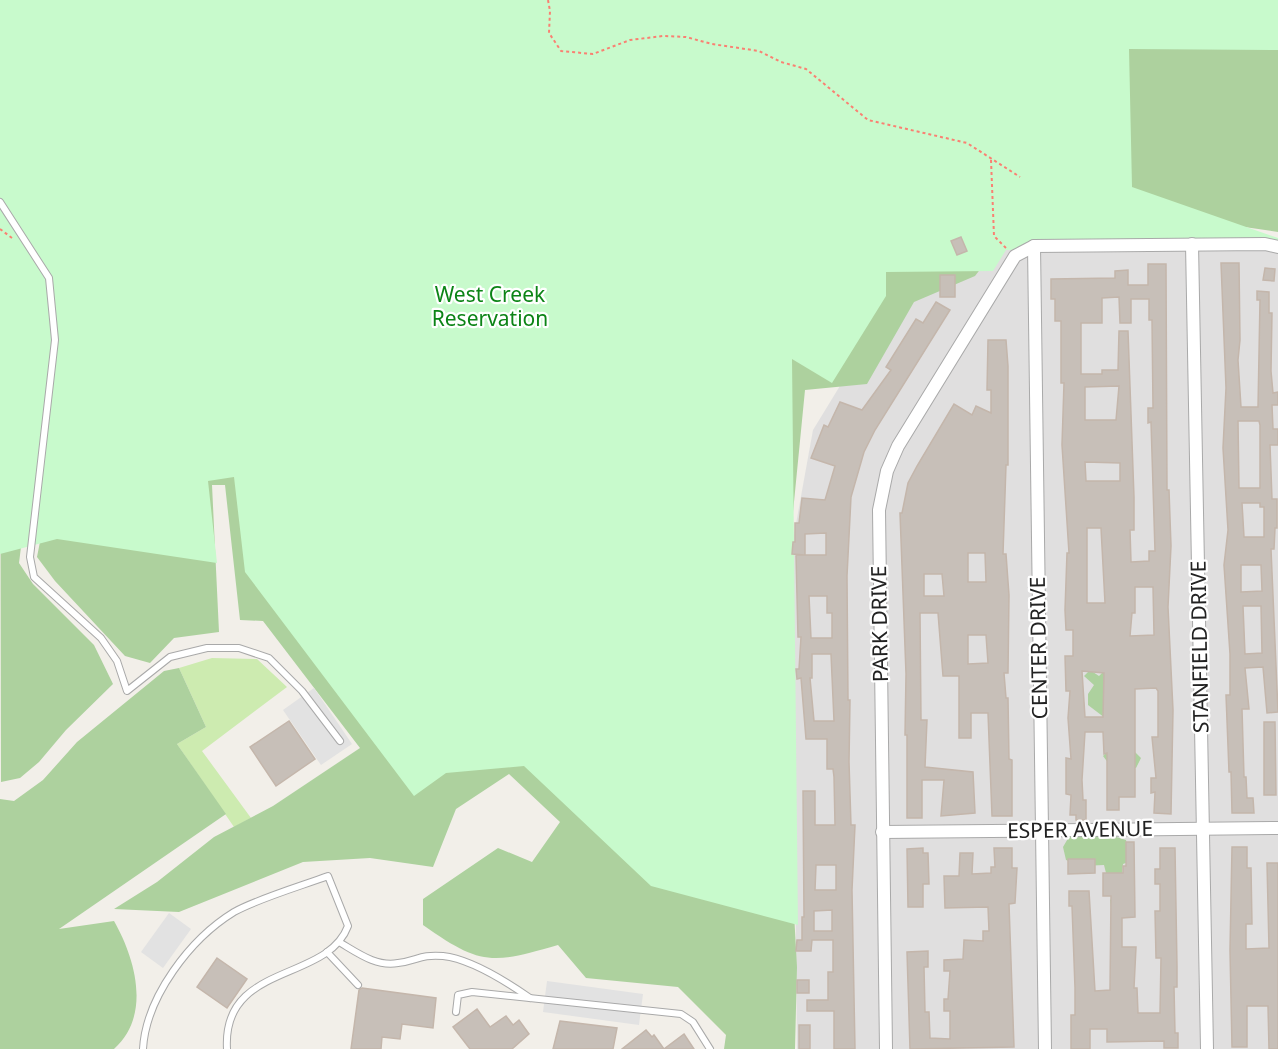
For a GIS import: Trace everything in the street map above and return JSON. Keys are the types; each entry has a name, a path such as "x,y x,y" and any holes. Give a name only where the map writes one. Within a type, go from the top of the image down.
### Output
{"street":[{"name":"STANFIELD DRIVE","path":"1192,244 1207,1049"},
{"path":"1034,246 1265,244 1278,247"},
{"name":"CENTER DRIVE","path":"1034,246 1045,1049"},
{"name":"PARK DRIVE","path":"886,1049 879,510 886,471 898,446 1015,256 1034,246"},
{"name":"ESPER AVENUE","path":"882,832 1278,828"}],"lane":[{"path":"0,202 49,278 54,329 30,557 34,577 101,638 117,661 127,691 170,657 207,648 239,648 269,658 302,691 340,741"},
{"path":"143,1049 144,1036 164,986 186,951 234,912 328,876 348,926 339,942 327,952 255,987 235,1010 226,1032 227,1049"},
{"path":"339,942 373,962 398,964 421,955 446,956 495,976 530,998"},
{"path":"327,952 358,986"},
{"path":"456,1012 458,995 472,992 681,1014 693,1022 711,1049"}],"path":[{"path":"548,0 549,33 561,51 593,54 630,39 663,36 686,37 712,44 759,51 780,62 806,69 868,120 967,142 1020,177"},
{"path":"991,158 994,236 1006,248"}],"shaded area":[{"path":"1278,247 1278,1049 797,1049 792,546 813,430 846,376 932,271 1006,250"},
{"path":"314,688 352,744 321,765 283,710"},
{"path":"169,913 191,929 163,968 141,952"},
{"path":"547,981 643,994 639,1025 543,1012"}],"green space":[{"name":"West Creek Reservation","path":"0,0 1278,0 1278,232 1169,216 1096,166 992,254 975,276 914,302 867,384 805,390 788,563 789,823 797,967 795,1049 724,1049 726,1035 678,987 586,978 558,945 517,956 488,958 459,948 423,925 423,899 498,848 532,862 560,822 509,774 456,809 433,867 370,858 303,862 179,912 114,909 157,882 214,837 273,806 360,748 263,621 240,620 225,485 212,485 219,632 174,638 150,663 125,656 55,581 37,557 53,476"},
{"name":"West Creek Reservation","path":"0,0 1278,0 1278,50 1129,49 1132,187 1278,238 1278,247 1006,250 993,271 886,272 886,296 832,383 792,359 798,925 651,886 524,766 446,773 414,796 245,572 234,477 208,481 217,563 57,539 0,554"},
{"path":"0,218 30,475 19,563 33,584 94,645 113,684 66,730 39,762 20,778 1,782"},
{"path":"212,658 257,659 287,687 202,751 251,818 234,827 177,744 206,727 179,668"},
{"path":"1108,667 1134,751 1141,758 1136,768 1109,764 1103,756 1115,744 1109,721 1088,705 1088,694 1094,685 1084,676 1090,670 1099,676"},
{"path":"179,668 206,727 177,744 226,814 59,929 114,921 128,952 136,986 133,1020 126,1035 114,1049 0,1049 0,799 14,801 43,780 77,742 164,671"},
{"path":"1070,835 1113,836 1126,840 1131,861 1123,864 1122,878 1131,897 1130,905 1122,899 1121,908 1117,913 1111,908 1110,900 1117,894 1110,889 1114,882 1106,873 1104,865 1082,866 1066,860 1063,847"}],"building":[{"path":"961,237 967,251 957,255 951,241"},
{"path":"1221,263 1239,263 1238,360 1241,407 1258,407 1260,300 1257,300 1257,291 1269,292 1269,313 1272,313 1273,393 1278,392 1278,405 1272,405 1273,429 1278,429 1278,445 1270,445 1272,499 1277,499 1277,528 1275,528 1274,549 1271,549 1278,712 1267,713 1263,667 1245,668 1249,709 1242,709 1244,777 1246,777 1247,798 1253,798 1254,813 1232,813 1231,772 1229,772 1226,695 1230,695 1230,654 1224,565 1228,530 1223,448 1226,388","holes":["1238,421 1259,421 1260,488 1239,488","1242,503 1260,503 1260,507 1264,507 1264,537 1244,537","1241,565 1261,565 1262,591 1241,592","1243,606 1261,606 1262,653 1245,654"]},
{"path":"1148,264 1166,264 1167,490 1169,490 1171,546 1168,607 1173,710 1171,814 1154,813 1155,792 1151,793 1151,778 1156,778 1152,737 1158,737 1158,691 1156,688 1135,689 1135,797 1119,797 1119,810 1107,810 1107,753 1104,754 1103,732 1085,732 1082,780 1083,800 1086,800 1086,820 1076,820 1076,815 1070,815 1071,795 1066,794 1066,758 1071,759 1068,718 1070,691 1066,691 1065,656 1073,656 1073,630 1066,630 1065,610 1067,553 1069,553 1062,445 1064,383 1061,383 1061,321 1055,321 1055,299 1051,299 1051,279 1115,278 1115,271 1128,270 1128,285 1148,285","holes":["1119,297 1120,323 1131,323 1131,299 1149,299 1149,320 1152,320 1153,408 1148,408 1148,423 1151,422 1155,551 1149,551 1149,561 1131,562 1130,530 1134,530 1134,497 1128,331 1119,331 1118,370 1102,370 1102,374 1081,374 1081,323 1102,323 1102,298","1119,386 1116,420 1085,420 1085,387","1085,462 1120,463 1120,481 1086,481","1087,528 1101,528 1105,603 1087,603","1135,587 1153,587 1154,635 1130,636 1132,613 1135,613","1082,671 1104,673 1103,717 1085,717"]},
{"path":"1265,268 1275,269 1274,281 1263,280"},
{"path":"940,275 955,275 955,297 940,297"},
{"path":"936,302 950,310 875,430 864,452 851,497 847,576 851,825 855,825 852,890 855,1049 834,1049 834,1011 807,1011 807,1000 828,1000 828,972 833,972 833,940 812,940 811,951 796,951 797,940 802,940 802,917 804,917 803,791 815,791 815,825 835,825 834,777 833,769 827,769 827,739 806,739 801,678 797,679 796,669 799,669 801,637 798,637 796,555 805,555 792,554 793,542 795,542 795,523 799,523 802,498 825,500 835,466 811,458 824,425 828,427 840,402 862,410 891,370 886,367 916,319 923,323","holes":["826,533 826,555 805,555 805,534","809,596 827,596 827,613 832,613 832,638 811,638","812,654 831,654 834,721 814,721 810,678 812,678","816,865 836,865 836,890 815,890","832,910 832,931 814,931 814,911"]},
{"path":"988,340 1006,340 1008,465 1006,465 1003,554 1006,554 1009,595 1008,673 1004,673 1006,698 1008,698 1009,759 1012,760 1012,816 992,816 988,713 971,713 971,738 959,738 959,676 943,676 938,613 920,613 921,720 927,720 925,767 973,772 975,813 941,816 944,780 922,780 922,818 907,818 906,674 900,513 902,513 908,483 954,404 972,415 976,406 991,413 991,390 987,390","holes":["968,553 985,553 986,582 968,582","924,574 942,574 944,596 924,596","968,635 986,635 988,663 968,664"]},
{"path":"289,721 315,759 276,786 250,747"},
{"path":"1264,722 1275,722 1276,795 1264,795"},
{"path":"1126,842 1134,842 1135,917 1122,918 1122,947 1136,947 1134,988 1137,988 1138,1013 1160,1013 1161,958 1156,958 1155,911 1160,911 1160,884 1155,884 1155,869 1160,869 1160,848 1175,848 1177,987 1174,987 1175,1033 1178,1033 1178,1048 1164,1048 1164,1041 1107,1042 1107,1029 1090,1029 1090,1049 1071,1049 1071,1015 1075,1015 1075,988 1072,906 1069,906 1069,891 1089,891 1095,991 1110,990 1111,896 1103,896 1103,873 1123,873 1123,866 1126,866"},
{"path":"1232,847 1247,847 1247,868 1251,868 1252,924 1246,924 1246,949 1269,948 1267,863 1278,863 1278,1049 1269,1049 1268,1006 1247,1006 1247,1047 1232,1047 1230,950"},
{"path":"923,848 923,853 928,853 929,884 923,884 923,907 908,907 907,849"},
{"path":"994,848 1012,848 1012,868 1017,868 1015,903 1009,904 1014,1047 910,1049 907,952 928,951 928,967 924,967 925,1012 929,1012 930,1038 950,1039 950,1011 944,1011 944,999 948,999 950,971 944,971 944,960 963,959 964,940 983,941 983,931 989,931 988,907 945,908 944,876 959,876 960,853 973,853 972,874 991,873 991,867 995,867"},
{"path":"1068,859 1095,859 1095,873 1068,874"},
{"path":"217,958 247,979 227,1008 197,987"},
{"path":"797,980 809,980 809,993 797,993"},
{"path":"362,988 436,998 433,1028 402,1024 400,1039 382,1037 381,1049 351,1049 359,990"},
{"path":"477,1009 490,1027 506,1016 513,1025 519,1020 529,1034 512,1049 470,1049 453,1027"},
{"path":"560,1021 617,1028 613,1049 553,1049"},
{"path":"799,1025 810,1025 810,1049 799,1049"},
{"path":"646,1030 652,1037 654,1035 664,1049 622,1049"},
{"path":"684,1034 694,1049 664,1049"}]}
